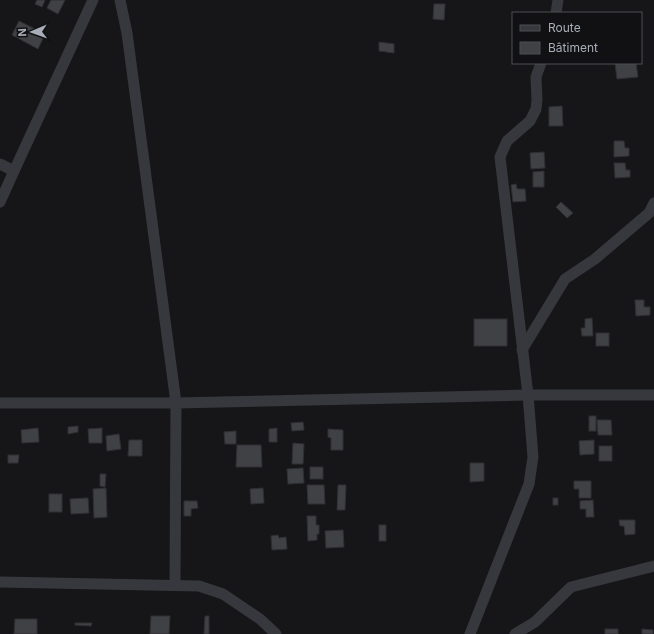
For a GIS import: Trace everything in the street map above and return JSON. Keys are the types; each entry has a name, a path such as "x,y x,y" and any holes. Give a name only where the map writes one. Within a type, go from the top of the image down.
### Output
{"street":[{"path":"0,202 93,0"},
{"path":"120,0 128,41 176,403 175,585"},
{"path":"556,12 558,0"},
{"path":"470,634 529,484 533,457 528,395 500,157 507,141 530,121 536,109 536,78 541,64"},
{"path":"0,164 14,171"},
{"path":"522,350 566,279 595,259 649,213 654,203"},
{"path":"0,403 176,403 528,395 654,395"},
{"path":"515,634 535,622 571,587 654,566"},
{"path":"0,582 199,586 223,594 260,619 276,634"}],"building":[{"path":"37,0 45,0 42,7 35,4"},
{"path":"51,0 65,0 58,14 47,8"},
{"path":"434,4 445,4 444,20 433,19"},
{"path":"19,21 45,34 38,49 12,35"},
{"path":"379,42 394,44 394,53 379,51"},
{"path":"615,64 636,64 638,77 617,79"},
{"path":"562,106 563,126 549,126 549,107"},
{"path":"614,141 624,141 625,148 629,148 629,156 614,157"},
{"path":"544,152 545,168 531,169 530,153"},
{"path":"614,163 625,163 626,170 630,170 630,177 615,178"},
{"path":"544,171 544,187 533,187 533,172"},
{"path":"516,184 517,189 525,189 526,201 513,202 511,185"},
{"path":"561,202 573,213 567,218 556,207"},
{"path":"635,300 644,300 644,307 650,307 650,315 636,316"},
{"path":"592,318 593,336 582,336 581,328 585,328 585,319"},
{"path":"474,319 507,319 507,346 474,346"},
{"path":"596,333 609,333 609,346 596,346"},
{"path":"589,416 596,416 596,431 589,431"},
{"path":"597,420 611,420 612,435 598,435"},
{"path":"303,422 304,430 292,431 291,423"},
{"path":"78,426 78,432 68,434 68,427"},
{"path":"38,428 39,442 22,443 21,430"},
{"path":"102,428 102,443 89,443 88,429"},
{"path":"277,428 277,442 269,442 269,429"},
{"path":"328,429 343,430 343,450 331,450 331,438 328,437"},
{"path":"236,431 236,444 225,444 224,432"},
{"path":"119,434 121,449 107,451 106,436"},
{"path":"129,440 142,440 142,456 128,456"},
{"path":"594,440 594,454 580,455 579,441"},
{"path":"293,443 304,444 303,464 292,464"},
{"path":"237,445 261,445 262,467 236,467"},
{"path":"599,446 612,446 612,461 599,461"},
{"path":"8,455 19,455 18,463 8,463"},
{"path":"470,463 484,463 484,481 470,482"},
{"path":"310,467 323,467 323,479 310,479"},
{"path":"303,468 304,483 288,484 287,469"},
{"path":"100,474 106,474 105,487 100,486"},
{"path":"574,481 591,481 591,498 579,498 579,489 574,489"},
{"path":"307,485 324,485 325,504 308,504"},
{"path":"338,485 346,485 345,510 337,510"},
{"path":"106,488 107,517 94,518 93,489"},
{"path":"263,488 264,503 251,504 250,489"},
{"path":"49,494 62,494 62,512 49,512"},
{"path":"88,498 89,513 71,514 70,499"},
{"path":"553,498 558,498 558,505 553,505"},
{"path":"593,500 594,517 586,517 586,509 580,509 580,501"},
{"path":"184,501 197,501 198,508 191,509 191,516 184,516"},
{"path":"307,516 316,516 316,525 319,525 317,540 308,541"},
{"path":"619,520 635,520 635,534 625,535 624,526 620,526"},
{"path":"379,525 386,525 386,541 379,541"},
{"path":"343,530 344,547 326,548 325,531"},
{"path":"278,535 279,538 286,537 287,549 272,550 271,536"},
{"path":"151,616 170,616 169,634 150,634"},
{"path":"205,616 209,616 209,634 204,634"},
{"path":"15,619 37,619 37,634 14,634"},
{"path":"75,623 92,623 91,626 75,625"},
{"path":"605,629 618,629 618,634 605,634"},
{"path":"642,629 653,630 653,634 642,634"}]}
